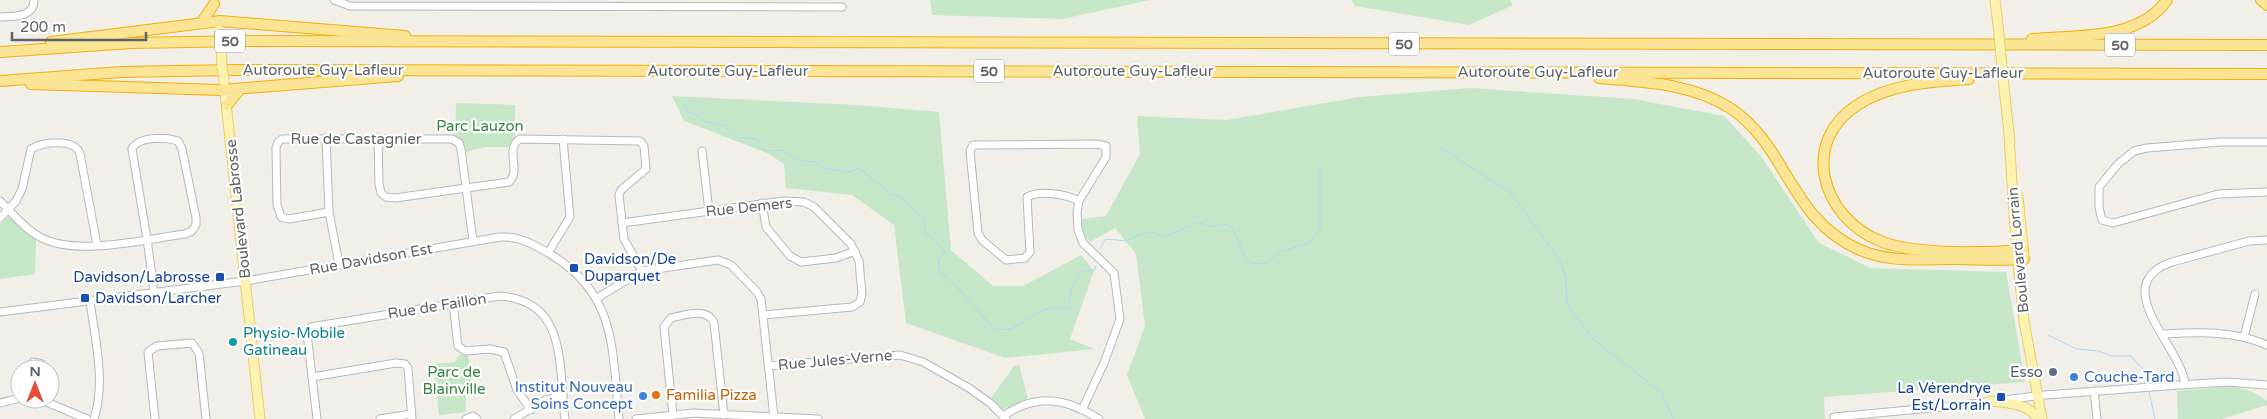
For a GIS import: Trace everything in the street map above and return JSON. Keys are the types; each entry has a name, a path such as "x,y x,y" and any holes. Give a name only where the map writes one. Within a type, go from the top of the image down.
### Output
{"highway":[{"path":"1974,45 2086,35 2124,29 2148,18 2167,0"},
{"path":"2261,0 2267,5"},
{"path":"202,22 214,2"},
{"path":"0,52 73,38 202,22 218,25 460,42"},
{"name":"Autoroute Guy-Lafleur","path":"0,52 165,42 2267,45"},
{"path":"0,82 224,85 240,89 449,70"},
{"name":"Autoroute Guy-Lafleur","path":"0,82 161,71 2267,74"},
{"path":"1530,72 1665,85 1696,92 1723,104 1744,118 1759,134 1801,201 1816,220 1840,239 1864,252 1895,259 2020,255"},
{"path":"2020,255 1914,250 1876,240 1853,226 1836,208 1826,187 1824,162 1827,143 1838,122 1851,109 1875,95 1919,84 2023,73"},
{"path":"227,105 240,89"}],"main road":[{"name":"Boulevard Lorrain","path":"1996,0 2020,255 2025,335 2042,419"},
{"name":"Boulevard Labrosse","path":"218,25 260,419"},
{"path":"1990,401 2025,407 2032,411 2038,419"}],"street":[{"path":"0,18 28,13 34,6 34,0"},
{"path":"334,0 348,6 605,4 842,7"},
{"name":"Boulevard Labrosse","path":"214,2 218,25"},
{"path":"326,138 329,212 340,264"},
{"path":"378,138 379,184 381,193 386,197 505,184 511,181 515,172 512,150 515,143 520,139 640,141 644,146 646,169 621,190 619,195 625,242 642,271"},
{"name":"Rue de Castagnier","path":"329,212 289,219 281,216 277,195 278,142 282,139 452,139 462,149 474,241"},
{"path":"548,253 570,218 563,139"},
{"path":"0,201 33,233 48,241 72,246 97,245 147,239 185,234 192,231 196,226 182,149 178,141 139,141 132,149 147,239 154,292"},
{"path":"2267,142 2221,142 2142,148 2122,159 2101,184 2098,194 2102,220 2113,223 2218,194 2267,192"},
{"path":"0,218 9,209 25,184 31,149 41,145 73,144 80,154 97,245"},
{"path":"1079,201 1071,196 1048,194 1032,194 1027,198 1030,252 1025,258 1006,260 982,240 978,234 970,150 973,145 1096,144 1106,146 1106,157 1079,201 1077,212 1078,230 1083,243 1114,273 1120,319 1104,363 1082,410"},
{"path":"702,151 709,211"},
{"name":"Rue Demers","path":"622,223 794,200 814,207 851,244 855,251 862,294 858,304 852,307 764,315"},
{"path":"762,203 766,227 790,256 801,262 836,258 855,251"},
{"name":"Rue Davidson Est","path":"0,312 246,281 474,241 513,237 526,241 574,270 597,298 610,337 619,419"},
{"path":"2185,384 2182,371 2148,312 2144,297 2146,284 2153,273 2162,266 2178,260 2248,240 2267,240"},
{"path":"597,298 642,271 713,260 726,262 759,295 764,315 774,418"},
{"path":"2244,336 2255,294"},
{"name":"Rue de Faillon","path":"317,419 307,334 311,327 499,296 519,298 535,307 546,318 556,336 565,419"},
{"path":"90,301 100,374 99,404 94,419"},
{"path":"453,303 455,337 458,346 465,351 490,349 504,352 517,390 532,410"},
{"path":"673,415 664,326 671,318 702,313 709,316 714,323 724,415"},
{"path":"2162,334 2210,331 2244,336 2267,345"},
{"path":"155,419 148,352 157,346 192,342 199,354 206,419"},
{"name":"Rue Jules-Verne","path":"769,366 900,355 923,362 969,388 1004,417 1024,404 1040,401 1062,402 1099,419"},
{"path":"312,377 401,363 408,368 412,416 380,419"},
{"path":"1835,418 2038,395 2227,382 2267,385"},
{"path":"2094,391 2097,419"},
{"path":"514,419 532,410 545,400 563,395"},
{"path":"60,408 87,419"},
{"path":"636,419 673,415 724,415 818,419"},
{"path":"466,419 473,416 477,419"}],"green space":[{"path":"930,0 1150,0 1062,19 932,15"},
{"path":"1351,0 1510,0 1513,5 1469,25 1355,6"},
{"path":"1470,88 1633,99 1724,116 1761,156 1819,243 1871,268 2006,272 2025,382 1824,397 1825,419 1145,419 1127,375 1145,326 1136,254 1115,228 1090,242 1084,235 1081,219 1106,216 1140,154 1137,116 1227,120 1359,97"},
{"path":"672,96 857,105 939,112 951,250 993,286 1023,286 1081,255 1094,271 1070,339 1094,349 1005,358 906,323 894,225 852,195 786,188 784,164 767,153 684,121"},
{"name":"Parc Lauzon","path":"456,103 515,105 515,137 510,147 485,147 466,152 463,141 455,136"},
{"path":"10,217 36,239 35,274 0,279 0,224"},
{"name":"Parc de Blainville","path":"459,355 468,355 473,387 466,394 466,412 439,415 434,364 455,362"},
{"path":"1019,365 1028,399 1003,409 991,398 1014,366"},
{"path":"2229,386 2254,393 2267,401 2267,405 2222,419 2178,419 2177,391"}],"waterway":[{"path":"683,105 688,112 699,115 705,122 724,125 736,137 756,139 766,151 782,150 797,160 816,162 825,168 850,172 859,168 891,194 901,197 924,219 925,233 940,245 945,253 938,260 940,272 996,330 1011,329 1045,309 1068,309 1072,287 1082,271 1094,270 1096,266"},
{"path":"1441,148 1511,193 1560,260 1566,279 1567,304 1593,339 1662,393 1673,419"},
{"path":"1100,249 1105,239 1128,241 1141,234 1150,233 1164,237 1198,222 1210,227 1229,224 1244,255 1251,264 1266,263 1282,251 1309,243 1320,230 1320,169"},
{"path":"2048,335 2077,349 2099,351 2111,356 2131,356 2142,368 2146,383"},
{"path":"2149,392 2155,419"}],"place":[{"name":"Davidson/De Duparquet","path":"574,268"},
{"name":"Davidson/Labrosse","path":"220,277"},
{"name":"Davidson/Larcher","path":"85,298"},
{"name":"Physio-Mobile Gatineau","path":"233,342"},
{"name":"Esso","path":"2053,372"},
{"name":"Couche-Tard","path":"2074,377"},
{"name":"Familia Pizza","path":"656,395"},
{"name":"Institut Nouveau Soins Concept","path":"643,396"},
{"name":"La Vérendrye Est/Lorrain","path":"2001,397"}]}
